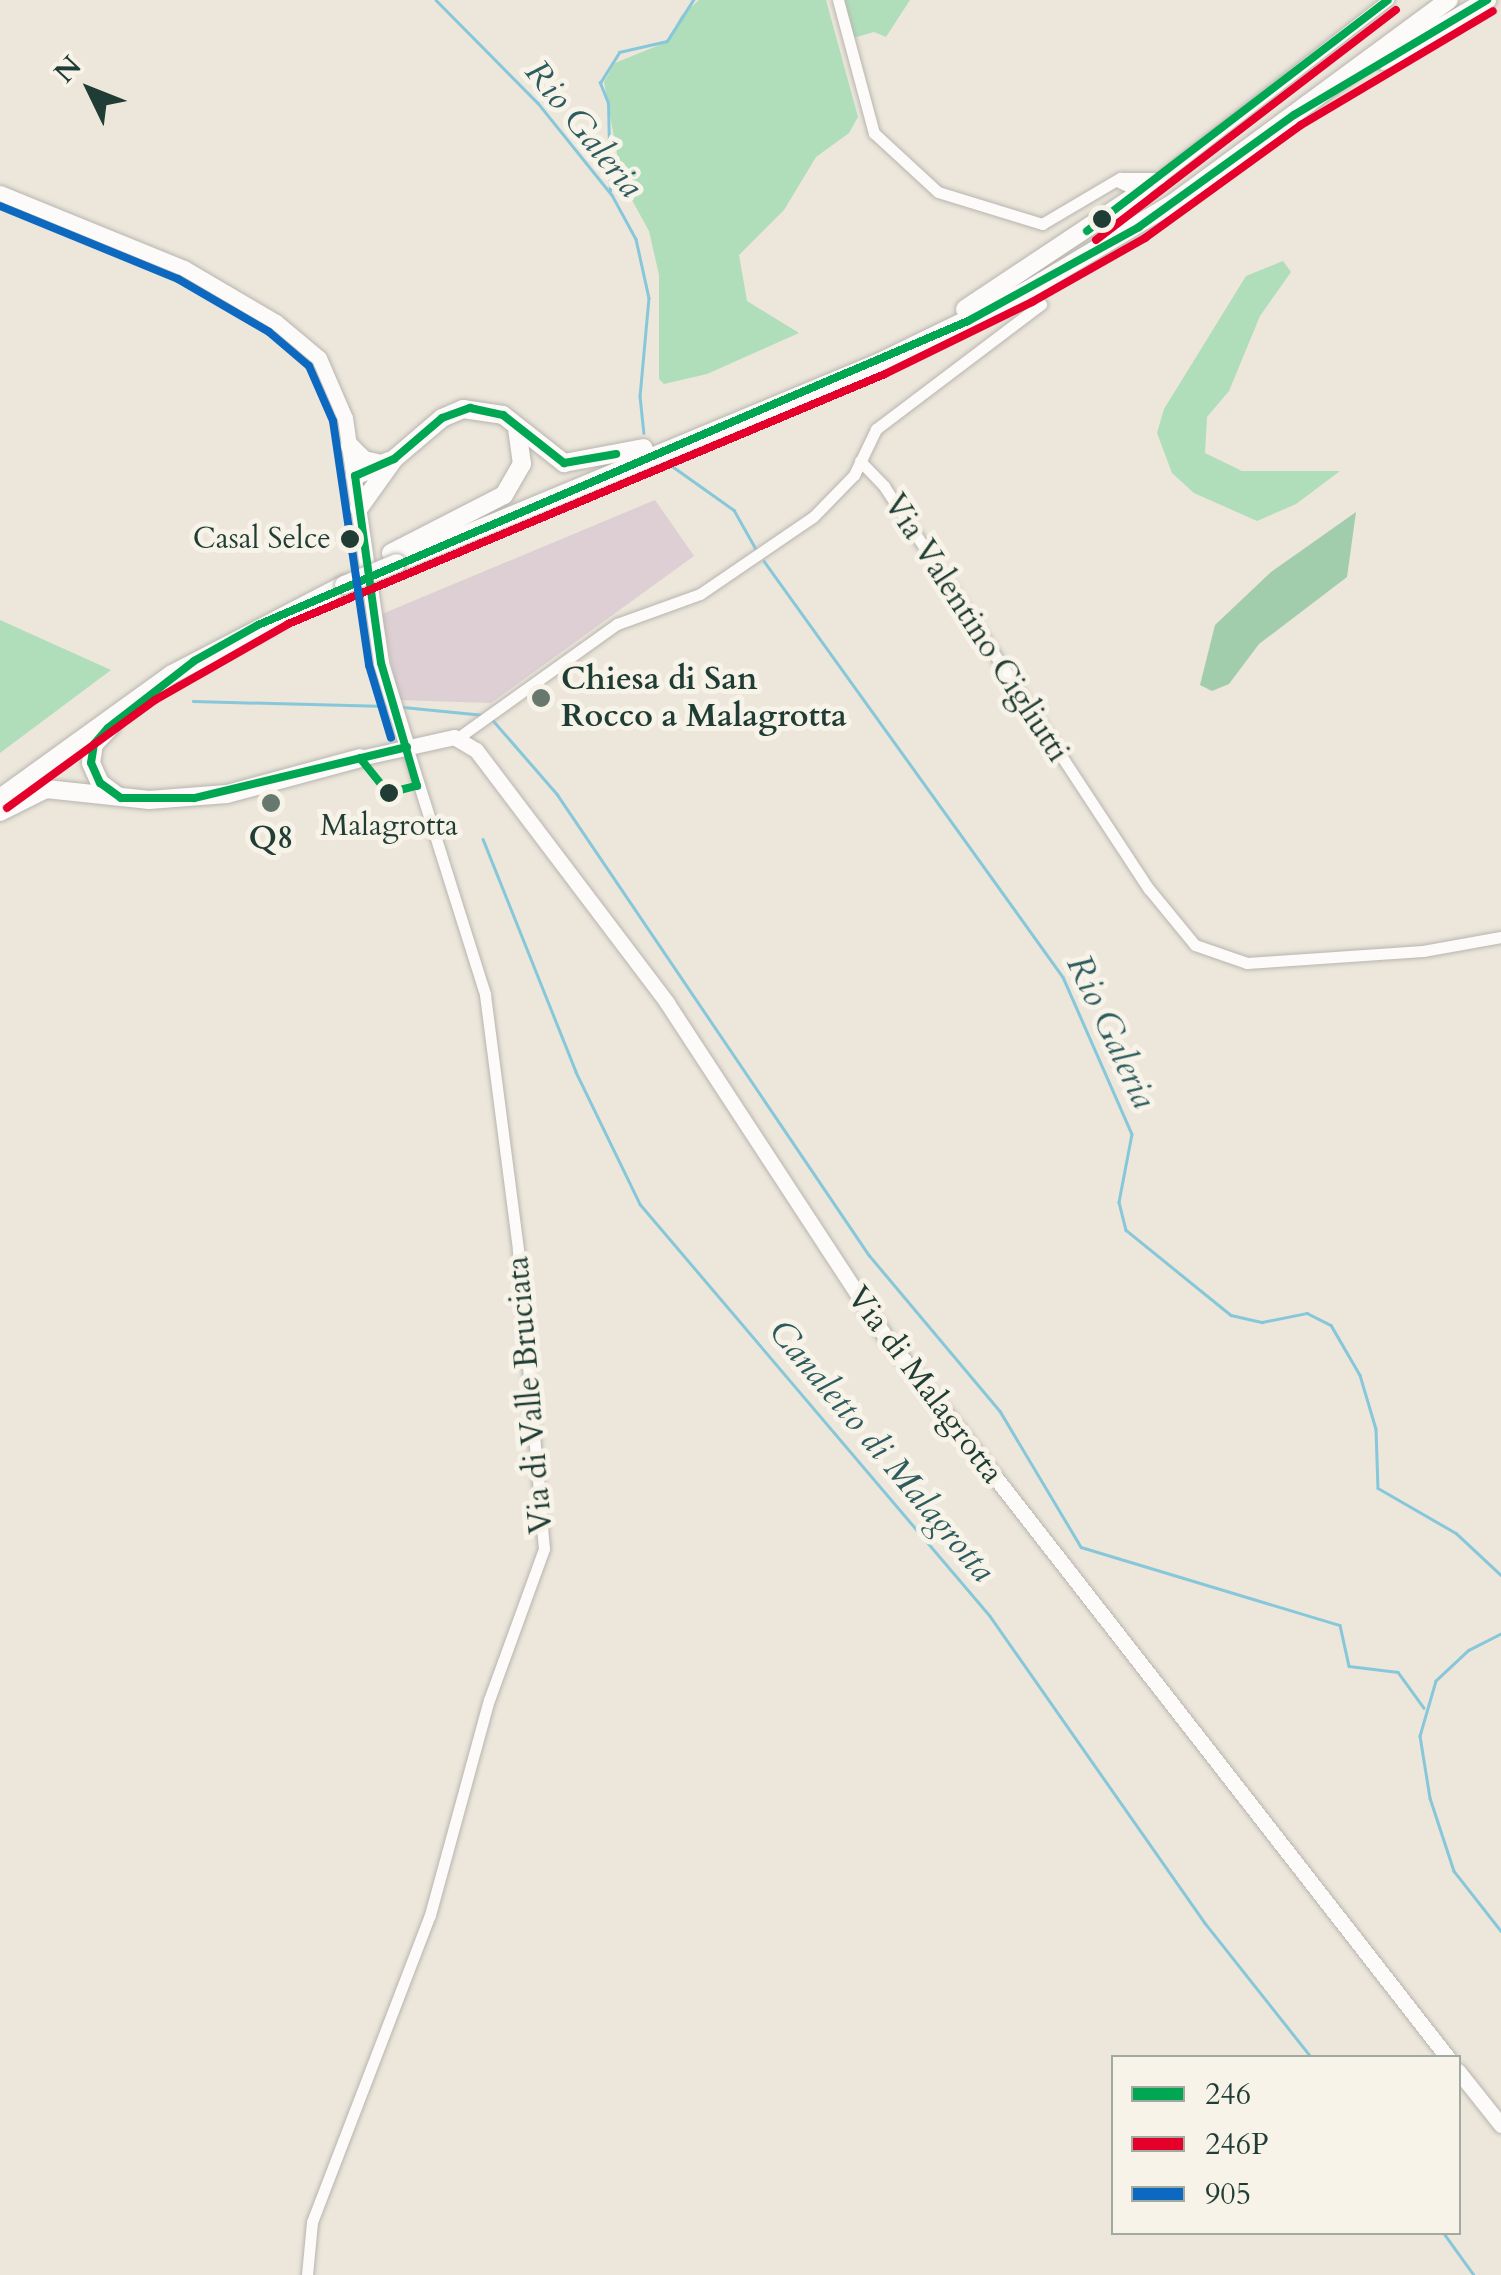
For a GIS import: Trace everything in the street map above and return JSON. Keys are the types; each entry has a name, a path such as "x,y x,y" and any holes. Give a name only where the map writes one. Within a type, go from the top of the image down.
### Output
{"highway":[{"path":"394,558 632,466 965,309 1145,208 1429,0"},
{"path":"355,476 385,466 460,410 489,410 564,463 644,448 699,432 880,362 1026,291 1139,226 1449,0"},
{"path":"1294,115 1487,0"},
{"path":"965,309 1141,192"},
{"path":"394,558 504,495 523,456 513,424"},
{"path":"350,446 364,460 385,466"},
{"path":"0,783 191,649 644,448"},
{"path":"359,508 385,466"},
{"path":"0,798 194,661 342,580"},
{"path":"121,798 93,774 94,744 194,661"},
{"path":"0,812 46,789 121,798 227,794 360,758"}],"main road":[{"path":"0,194 184,268 290,331 332,379 350,446 381,663 407,746"},
{"path":"360,758 459,738"},
{"name":"Via di Malagrotta","path":"459,738 476,750 666,1003 882,1332 1446,2055"},
{"path":"1461,2075 1501,2125"}],"street":[{"path":"838,0 874,133 936,191 1042,224 1114,181 1160,178"},
{"path":"1114,181 1141,192 1388,0"},
{"path":"860,461 876,429 1041,304"},
{"name":"Via Valentino Cigliutti","path":"459,738 498,705 616,624 676,606 779,541 834,498 860,461 884,486 1149,890 1195,946 1247,964 1423,952 1501,937"},
{"name":"Via di Valle Bruciata","path":"307,2275 312,2222 430,1915 490,1700 544,1549 518,1249 488,1008 407,746"}],"shaded area":[{"path":"655,500 694,556 491,703 398,700 382,614"}],"green space":[{"path":"699,0 826,0 858,117 849,133 816,157 784,210 739,255 747,301 799,333 707,374 664,384 659,379 659,275 649,231 622,182 604,82 615,63 669,41 681,16"},
{"path":"843,0 910,0 886,37 874,32 853,38"},
{"path":"1283,261 1291,272 1260,316 1229,391 1207,417 1205,453 1242,471 1340,471 1296,504 1257,521 1194,493 1172,473 1157,433 1164,409 1246,276"},
{"path":"1356,512 1347,577 1259,644 1229,684 1212,691 1200,685 1215,625 1271,572"},
{"path":"0,620 111,670 0,753"}],"waterway":[{"name":"Rio Galeria","path":"436,0 538,103 612,195 636,239 649,298 640,396 644,433"},
{"path":"610,191 608,103 600,83 619,52 667,41 693,0"},
{"name":"Rio Galeria","path":"665,461 734,510 756,549"},
{"name":"Rio Galeria","path":"764,561 1063,977 1132,1134 1119,1202 1126,1230 1231,1315 1262,1322 1307,1313 1331,1325 1360,1375 1376,1429 1378,1488 1456,1533 1501,1575"},
{"path":"193,701 386,706"},
{"path":"403,707 484,715"},
{"path":"491,718 557,794 869,1255 1000,1411 1081,1547 1340,1625 1349,1666 1398,1672 1424,1708"},
{"name":"Canaletto di Malagrotta","path":"483,839 576,1072 640,1204 990,1616 1205,1923 1310,2055"},
{"name":"Rio Galeria","path":"1501,1634 1469,1650 1436,1681 1420,1736 1430,1798 1454,1871 1501,1931"},
{"name":"Canaletto di Malagrotta","path":"1445,2235 1474,2275"}],"transit line":[{"name":"246","path":"1087,231 1388,0"},
{"name":"246","path":"407,747 194,798 121,798 100,783 91,763 94,744 108,728 194,661 258,625 968,321 1139,227 1294,115 1487,0"},
{"name":"246P","path":"1096,240 1396,10"},
{"name":"246P","path":"7,808 155,700 288,624 885,374 1032,302 1145,238 1301,125 1493,11"},
{"name":"905","path":"0,206 178,279 269,332 309,366 333,421 369,665 391,738"},
{"name":"246","path":"360,758 388,793 417,786 381,663 355,476 394,459 442,418 470,408 503,415 564,463 616,454"}],"place":[{"name":"Casal Selce","path":"350,539"},
{"name":"Chiesa di San Rocco a Malagrotta","path":"541,698"},
{"name":"Malagrotta","path":"389,793"},
{"name":"Q8","path":"271,803"}]}
